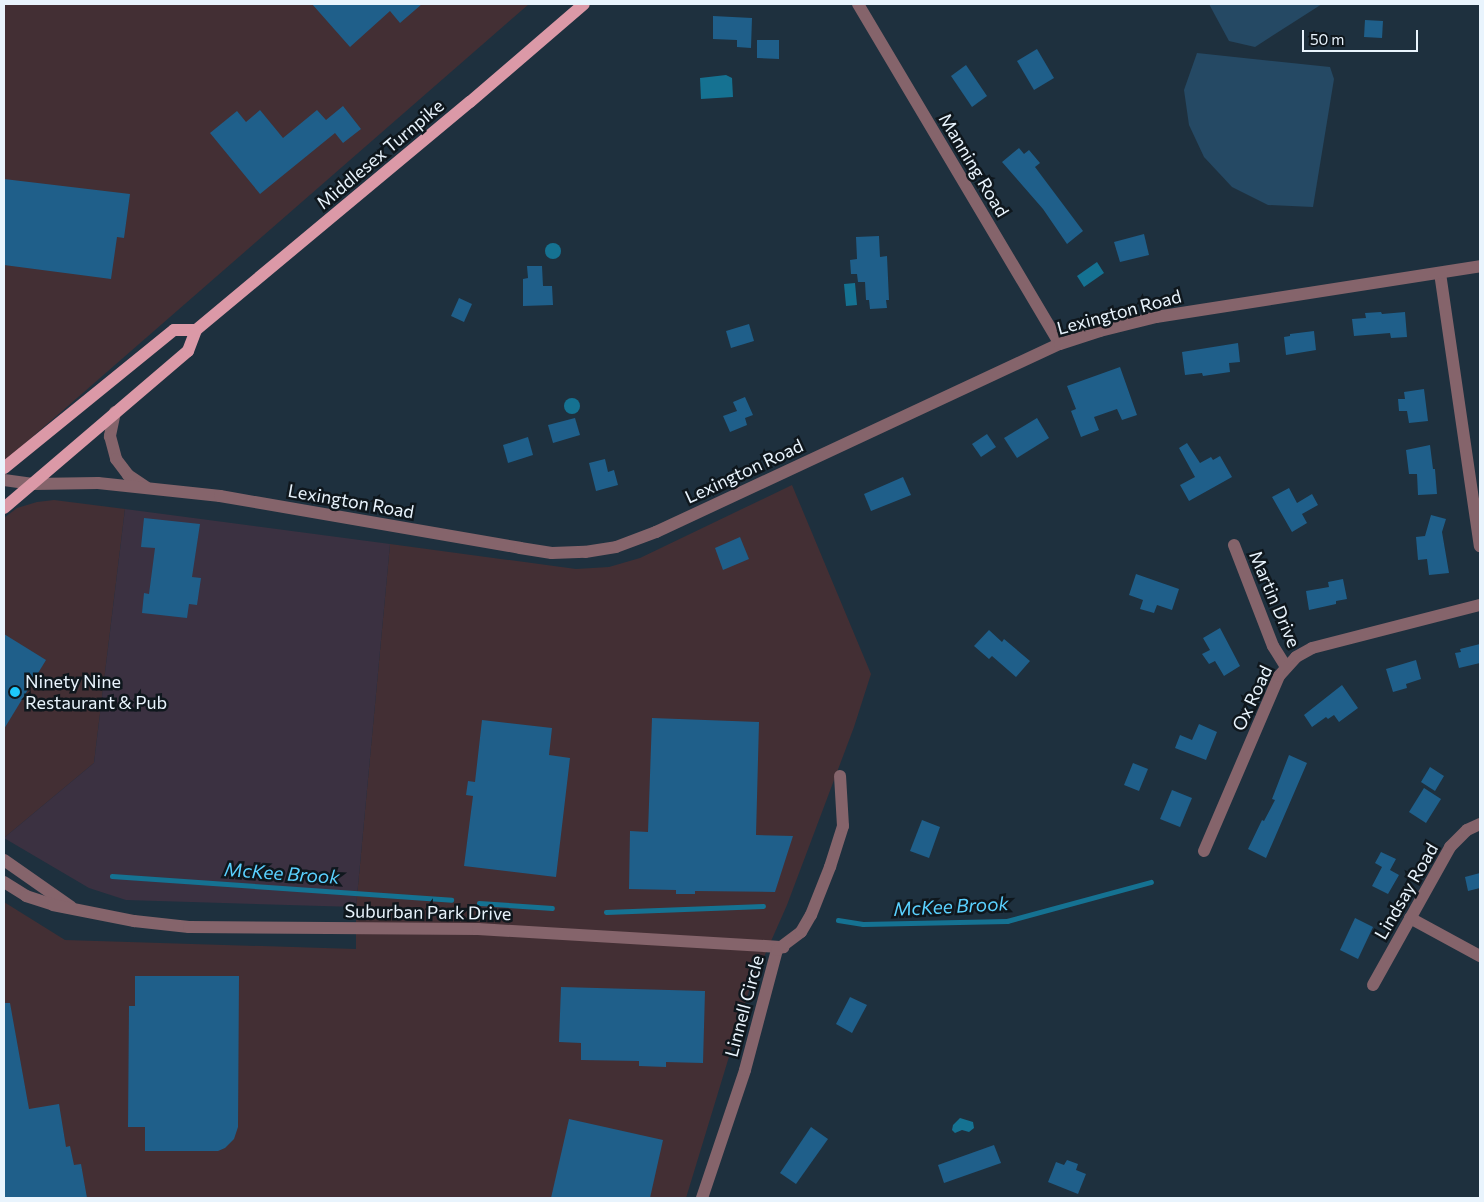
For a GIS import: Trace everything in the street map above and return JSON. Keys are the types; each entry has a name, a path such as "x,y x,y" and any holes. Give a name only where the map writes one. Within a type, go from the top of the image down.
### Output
{"main road":[{"name":"Middlesex Turnpike","path":"4,508 188,351 196,330 470,102 584,4"},
{"path":"4,468 174,330 196,330"}],"street":[{"name":"Manning Road","path":"858,4 1060,344"},
{"name":"Lexington Road","path":"4,480 33,484 98,483 220,496 552,553 584,552 616,546 656,532 1060,344 1156,316 1365,282 1480,266"},
{"path":"1440,273 1480,546"},
{"path":"115,412 110,436 116,459 128,475 148,488"},
{"name":"Martin Drive","path":"1234,545 1273,646 1286,667"},
{"name":"Ox Road","path":"1204,851 1279,676 1296,657 1312,648 1480,606"},
{"name":"Linnell Circle","path":"702,1198 745,1070 777,950 801,932 811,915 830,867 843,826 840,776"},
{"name":"Lindsay Road","path":"1373,985 1450,847 1467,830 1480,824"},
{"name":"Suburban Park Drive","path":"4,860 73,909"},
{"name":"Suburban Park Drive","path":"4,882 26,896 53,905 134,921 190,927 478,929 783,947"},
{"path":"1410,918 1480,956"}],"shaded area":[{"path":"4,4 529,4 6,460 4,459"},
{"path":"1209,4 1322,4 1255,47 1229,41"},
{"path":"1197,53 1330,67 1334,79 1313,207 1268,205 1232,187 1204,157 1189,125 1184,90"},
{"path":"726,75 732,78 733,97 701,99 700,78"},
{"path":"550,243 556,243 561,248 559,257 550,259 545,254 545,248"},
{"path":"1097,262 1104,273 1084,287 1077,276"},
{"path":"855,283 857,305 846,306 844,284"},
{"path":"569,398 575,398 580,403 578,412 569,414 564,409 564,403"},
{"path":"792,485 871,674 854,727 787,905 749,991 686,1198 4,1198 4,902 65,940 356,949 356,907 390,544 576,569 609,567 640,558"},
{"path":"54,500 125,509 94,763 4,838 4,518 17,508 37,502"},
{"path":"125,509 390,544 356,907 126,900 89,888 4,838 94,763"},
{"path":"960,1118 973,1122 974,1128 969,1132 962,1130 955,1133 952,1130 953,1125"}],"building":[{"path":"312,4 422,4 400,23 390,11 350,47"},
{"path":"713,16 752,18 751,48 737,47 737,40 713,39"},
{"path":"1365,20 1383,21 1382,38 1364,37"},
{"path":"757,40 779,40 779,59 757,58"},
{"path":"1037,49 1054,78 1034,90 1017,61"},
{"path":"966,65 987,96 972,107 951,76"},
{"path":"343,106 361,129 343,143 335,133 260,194 210,133 237,111 246,122 260,110 283,138 317,110 326,120"},
{"path":"1019,148 1024,154 1029,150 1040,163 1035,167 1083,231 1067,244 1043,209 1002,162"},
{"path":"4,179 130,194 124,238 117,237 111,279 4,265"},
{"path":"1144,234 1149,255 1120,262 1114,242"},
{"path":"879,236 880,257 887,256 889,300 886,300 887,308 870,309 869,300 866,300 865,282 858,282 857,274 851,274 850,260 857,259 856,237"},
{"path":"527,266 542,266 543,286 552,286 553,305 523,306 523,279 528,278"},
{"path":"459,298 472,304 464,322 451,316"},
{"path":"1381,312 1382,314 1405,312 1407,337 1391,338 1390,333 1354,336 1352,319 1366,318 1365,313"},
{"path":"749,324 754,341 731,348 726,331"},
{"path":"1314,331 1316,350 1286,355 1284,337 1290,336 1290,334"},
{"path":"1238,343 1240,362 1229,363 1230,372 1203,376 1202,373 1185,375 1182,352"},
{"path":"1120,367 1137,415 1122,420 1117,409 1094,417 1099,430 1081,437 1071,411 1076,409 1067,386"},
{"path":"1424,389 1428,421 1409,423 1407,411 1399,411 1398,399 1405,399 1404,392"},
{"path":"745,397 753,415 745,418 747,425 730,432 723,416 737,411 733,402"},
{"path":"575,418 580,435 553,443 548,425"},
{"path":"1037,418 1049,438 1017,458 1004,438"},
{"path":"987,434 996,447 981,457 972,444"},
{"path":"528,437 533,455 508,463 503,445"},
{"path":"1187,443 1200,463 1211,457 1213,460 1220,456 1232,477 1189,501 1180,485 1195,477 1179,448"},
{"path":"1430,445 1433,469 1435,469 1437,494 1418,495 1417,474 1409,474 1406,450"},
{"path":"605,459 608,472 614,470 618,485 596,491 589,463"},
{"path":"903,477 911,495 871,511 864,494"},
{"path":"1289,488 1297,503 1312,494 1318,505 1302,514 1307,523 1292,532 1272,497"},
{"path":"1431,515 1446,519 1442,532 1449,573 1429,575 1427,559 1418,560 1416,537 1425,536"},
{"path":"144,518 200,524 192,577 201,578 197,605 189,604 187,618 142,613 144,593 149,594 155,548 141,547"},
{"path":"740,537 749,559 723,570 715,548"},
{"path":"1136,574 1179,589 1172,610 1157,605 1154,613 1140,609 1143,600 1129,595"},
{"path":"1343,579 1347,599 1336,601 1336,604 1309,610 1306,591 1329,587 1328,582"},
{"path":"1220,628 1240,666 1224,676 1215,661 1209,664 1202,654 1210,650 1203,638"},
{"path":"989,630 1002,642 1004,639 1030,661 1016,677 992,656 989,659 974,646"},
{"name":"Ninety Nine Restaurant & Pub","path":"4,634 46,660 4,729"},
{"path":"1480,644 1480,663 1459,668 1455,653 1461,652 1460,649"},
{"path":"1416,660 1421,679 1406,684 1407,688 1393,692 1386,669"},
{"path":"1342,685 1358,708 1339,722 1334,715 1328,719 1326,717 1312,727 1304,715"},
{"path":"652,718 759,722 756,835 793,836 775,892 695,891 695,894 676,894 676,890 629,889 630,831 648,832"},
{"path":"482,720 552,728 549,755 570,758 556,877 464,866 473,796 466,795 468,781 475,782"},
{"path":"1199,724 1217,732 1206,760 1175,748 1180,735 1192,740"},
{"path":"1289,755 1307,763 1266,858 1248,849 1262,820 1264,821 1275,800 1272,799"},
{"path":"1133,763 1148,769 1139,791 1124,785"},
{"path":"1430,767 1444,776 1435,791 1421,782"},
{"path":"1424,788 1441,799 1426,823 1409,812"},
{"path":"1172,790 1192,798 1180,827 1160,819"},
{"path":"922,820 940,827 929,858 910,851"},
{"path":"1381,852 1396,859 1390,870 1399,875 1388,894 1372,886 1382,867 1375,863"},
{"path":"1480,873 1480,888 1468,891 1465,877"},
{"path":"1355,918 1373,927 1358,959 1340,950"},
{"path":"135,976 239,976 238,1127 234,1139 225,1148 218,1151 145,1151 145,1127 128,1127 129,1006 135,1006"},
{"path":"561,987 705,991 703,1063 666,1062 666,1067 639,1066 639,1061 581,1060 581,1043 559,1042"},
{"path":"850,997 867,1005 852,1033 836,1024"},
{"path":"4,1003 10,1003 29,1109 59,1104 66,1147 70,1146 74,1165 81,1164 87,1198 4,1198"},
{"path":"569,1119 663,1140 650,1198 551,1198"},
{"path":"811,1127 828,1139 796,1184 780,1173"},
{"path":"994,1145 1001,1163 944,1183 938,1165"},
{"path":"1067,1160 1078,1164 1076,1170 1086,1174 1078,1194 1048,1182 1056,1162 1064,1165"}],"waterway":[{"name":"McKee Brook","path":"112,876 451,900"},
{"name":"McKee Brook","path":"838,920 863,924 1007,921 1151,882"},
{"name":"McKee Brook","path":"479,903 552,908"},
{"name":"McKee Brook","path":"606,912 763,906"}],"place":[{"name":"Ninety Nine Restaurant & Pub","path":"15,692"}]}
